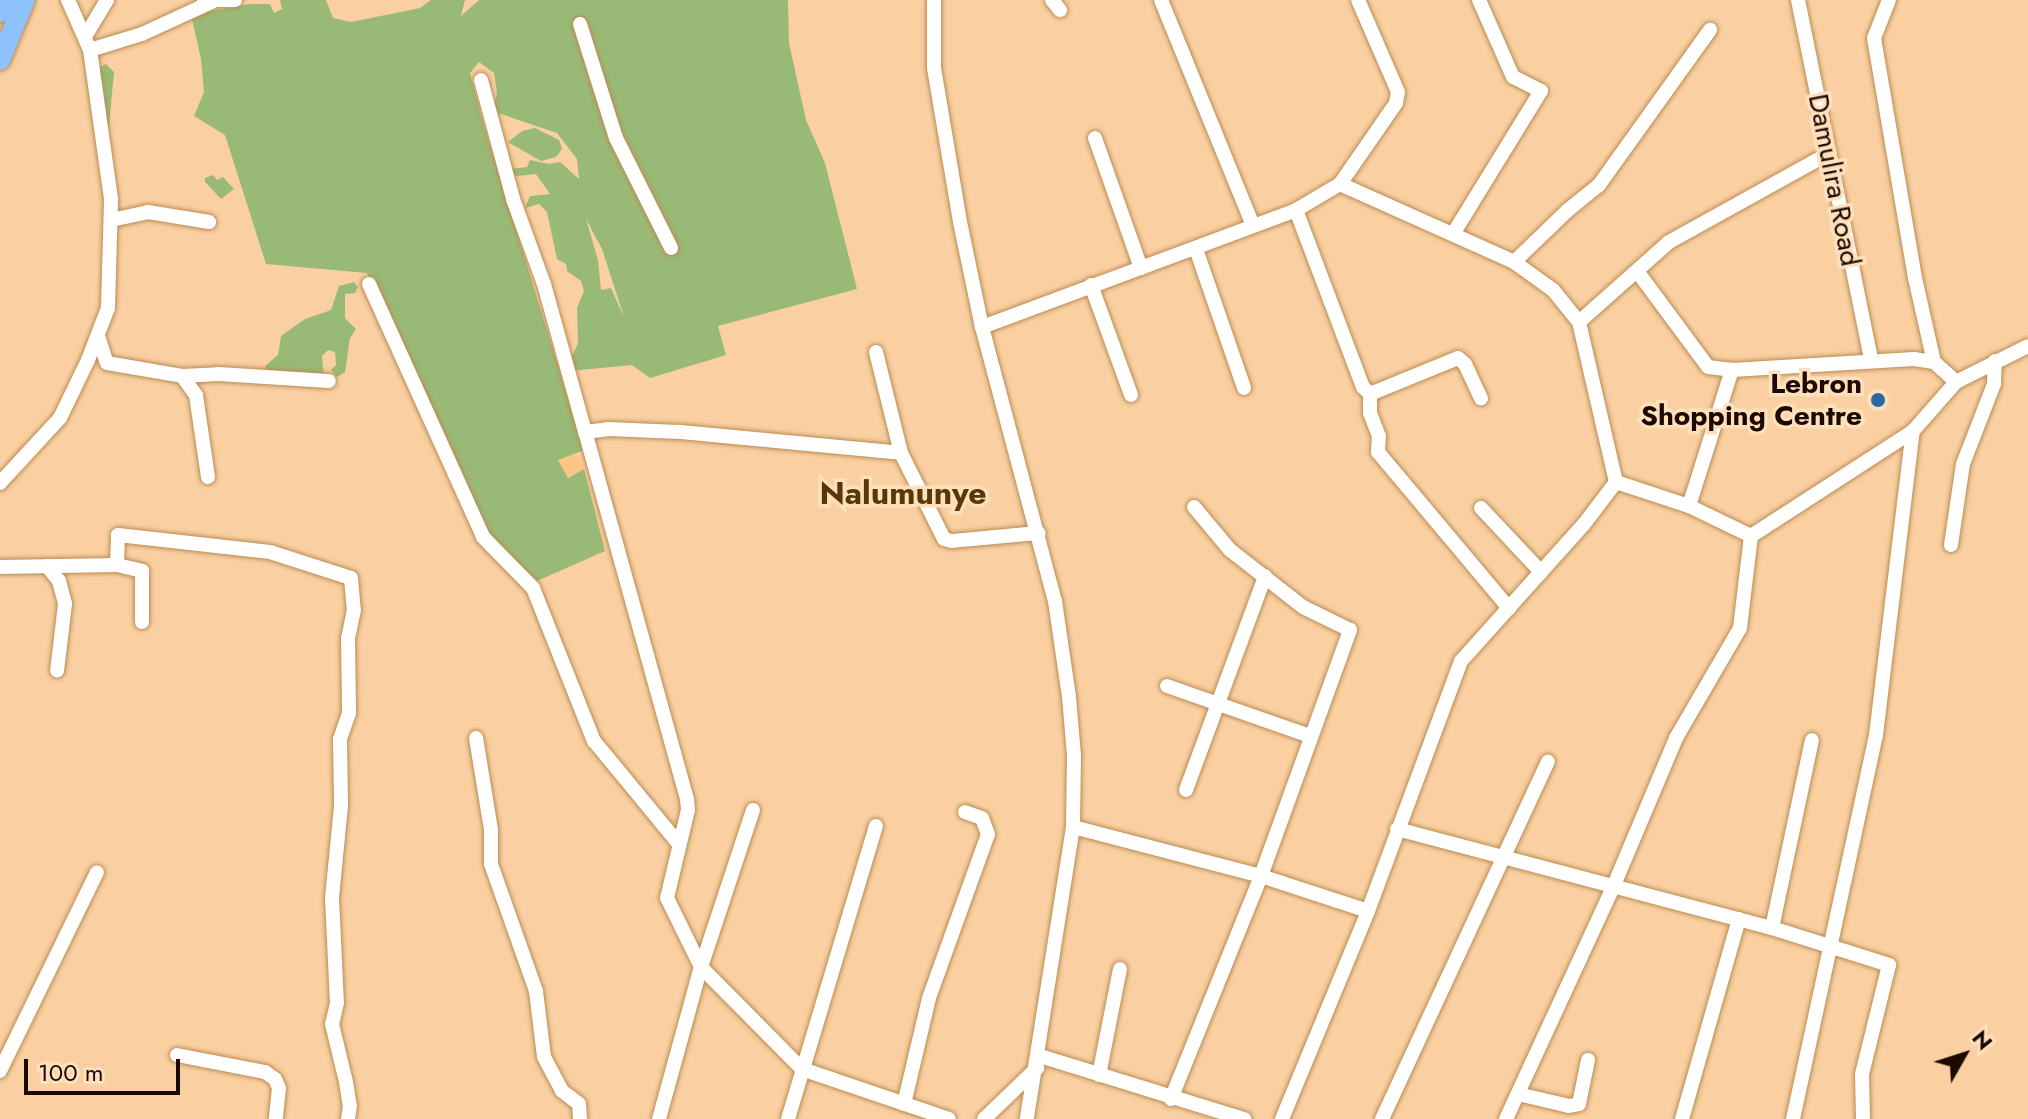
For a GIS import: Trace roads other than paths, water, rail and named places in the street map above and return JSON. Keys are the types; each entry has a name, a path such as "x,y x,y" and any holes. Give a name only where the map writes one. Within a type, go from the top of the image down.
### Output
{"highway":[{"path":"0,12 5,0"},
{"path":"0,60 25,0"}],"street":[{"path":"0,483 60,418 108,308 111,220 90,50 68,0"},
{"path":"86,35 107,0"},
{"path":"90,50 142,34 208,1 235,0"},
{"path":"934,0 938,97 982,327 1055,601 1074,755 1073,827 1039,1062 1027,1119"},
{"path":"1161,0 1253,225"},
{"path":"982,327 1296,210 1340,184 1396,103 1398,92 1358,0"},
{"path":"1453,234 1541,91 1513,77 1479,0"},
{"name":"Damulira Road","path":"1798,0 1871,360"},
{"path":"1889,0 1874,38 1915,278 1934,362 1956,382"},
{"path":"580,24 616,138 671,248"},
{"path":"1514,262 1599,185 1710,30"},
{"path":"481,80 513,199 544,284 687,799 688,810 667,898 701,967 802,1069 949,1119"},
{"path":"1095,138 1141,268"},
{"path":"1579,322 1669,242 1828,154"},
{"path":"1340,184 1514,262 1553,290 1579,322 1616,482"},
{"path":"1296,210 1363,387 1370,394 1370,413 1379,436 1378,452 1509,608"},
{"path":"111,220 148,212 209,222"},
{"path":"1196,249 1244,388"},
{"path":"1637,271 1704,364 1715,369 1871,360 1934,362"},
{"path":"369,284 483,537 533,588 594,741 679,844"},
{"path":"1091,285 1131,395"},
{"path":"98,336 107,363 182,376 218,374 329,381"},
{"path":"1751,536 1913,431 1956,382 2028,346"},
{"path":"876,352 901,453 944,539 1039,533"},
{"path":"1370,394 1458,358 1465,364 1481,399"},
{"path":"1951,545 1963,464 1994,384 1995,361"},
{"path":"1689,506 1732,370"},
{"path":"182,376 196,395 208,477"},
{"path":"585,432 608,429 680,432 901,453"},
{"path":"1793,1119 1876,735 1913,431"},
{"path":"1616,482 1689,506 1751,536"},
{"path":"1282,1119 1368,911 1461,661 1616,482"},
{"path":"1171,1099 1261,876 1350,630 1312,613 1265,576 1216,537 1194,507"},
{"path":"1481,508 1541,572"},
{"path":"117,565 118,535 270,552 351,578 354,610 348,638 349,713 340,739 341,806 332,898 337,1003 332,1024 346,1082 350,1106 348,1119"},
{"path":"1506,1119 1614,885 1676,738 1740,628 1751,536"},
{"path":"0,567 117,565 142,571 142,622"},
{"path":"47,566 59,581 65,604 57,671"},
{"path":"1186,790 1265,576"},
{"path":"1167,686 1310,736"},
{"path":"476,738 491,830 491,864 536,991 544,1057 562,1091 579,1104 580,1119"},
{"path":"1772,928 1812,740"},
{"path":"1382,1119 1548,762"},
{"path":"659,1119 701,967 753,810"},
{"path":"904,1104 929,998 988,834 982,818 965,812"},
{"path":"788,1119 876,826"},
{"path":"1073,827 1261,876 1368,911"},
{"path":"1397,829 1772,928 1889,965 1862,1074 1863,1119"},
{"path":"0,1071 97,872"},
{"path":"1682,1119 1739,919"},
{"path":"1099,1075 1120,969"},
{"path":"177,1055 265,1072 275,1079 279,1088 276,1119"},
{"path":"1518,1094 1579,1104 1588,1060"},
{"path":"1039,1062 1099,1075 1244,1119"},
{"path":"984,1119 1039,1062"}],"place":[{"name":"Lebron Shopping Centre","path":"1878,400"}],"district":[{"name":"Nalumunye","path":"903,493"}]}
